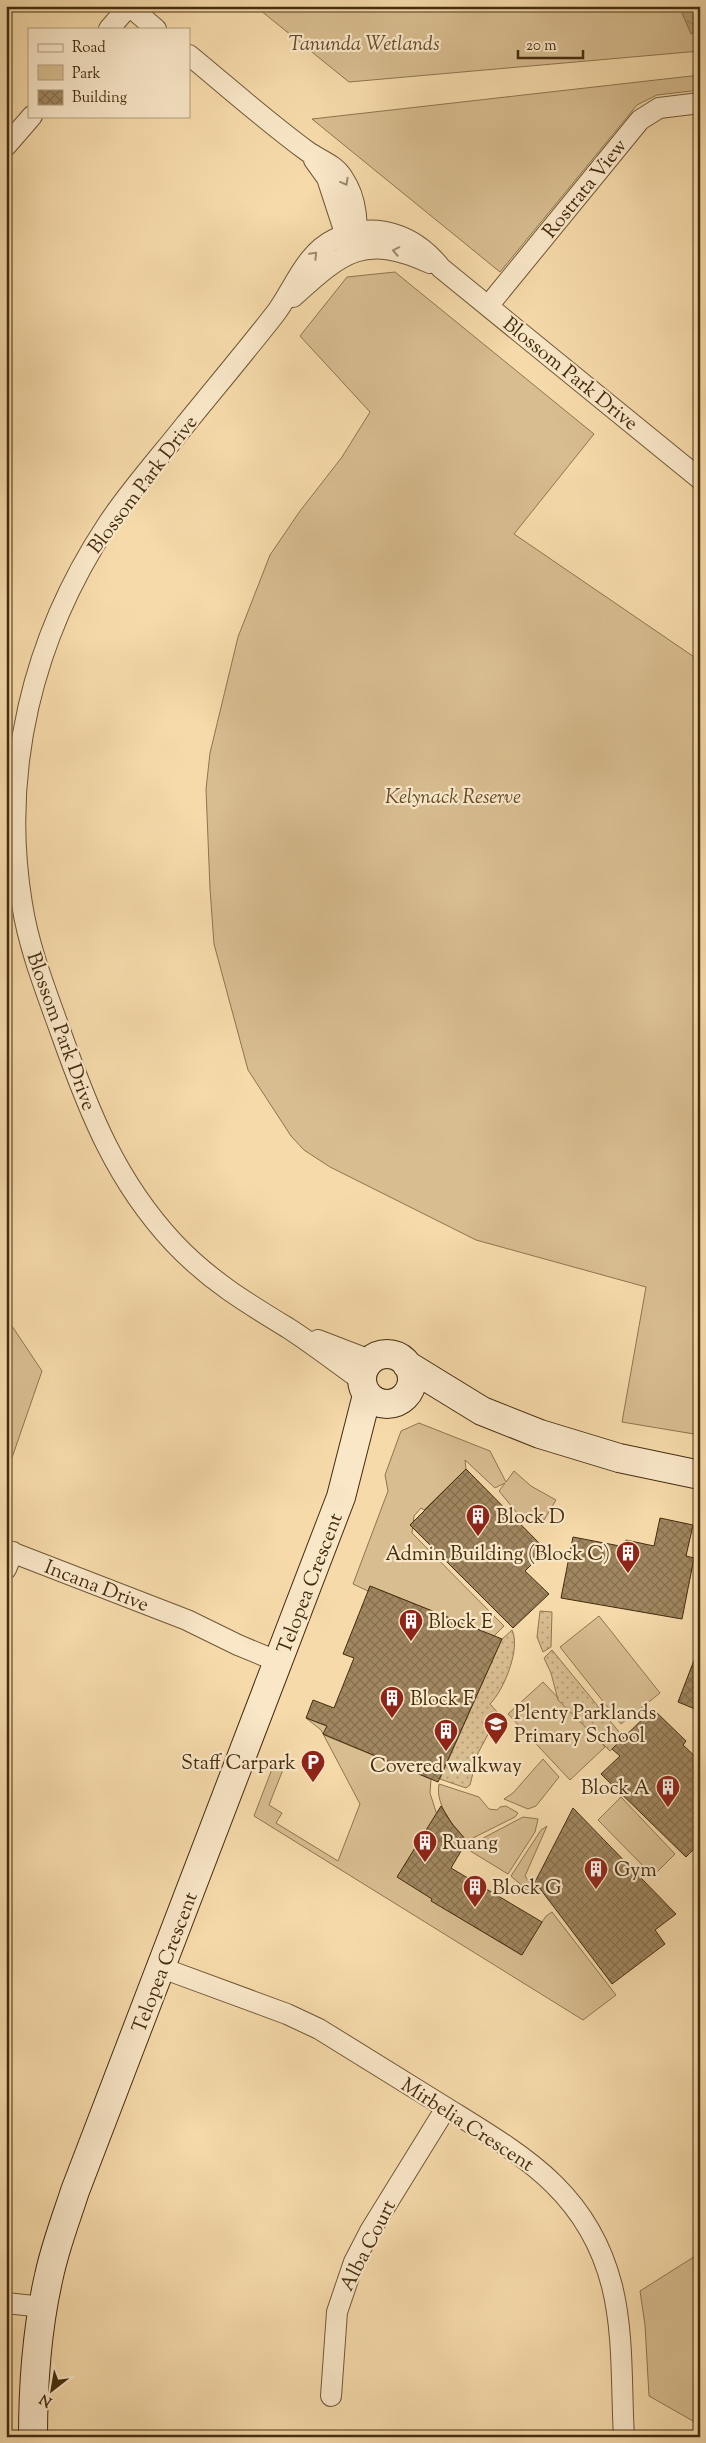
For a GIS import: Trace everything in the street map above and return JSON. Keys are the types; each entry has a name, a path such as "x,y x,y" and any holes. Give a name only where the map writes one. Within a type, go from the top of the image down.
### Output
{"street":[{"path":"110,28 129,6 155,28"},
{"path":"190,56 308,152 333,167 342,175 354,202 353,240"},
{"name":"Rostrata View","path":"488,306 640,120 659,108 700,103"},
{"path":"6,146 30,118"},
{"name":"Blossom Park Drive","path":"697,1472 665,1469 579,1447 482,1411 379,1387 221,1286 174,1242 135,1196 103,1142 67,1051 29,937 21,903 16,836 18,771 30,692 50,630 83,563 125,499 278,310 338,258 353,240 375,248 410,254 441,268 700,479"},
{"name":"Blossom Park Drive","path":"379,1387 385,1354 393,1355 482,1411"},
{"name":"Telopea Crescent","path":"33,2437 34,2393 42,2314 49,2276 75,2191 341,1497 379,1387 412,1381 407,1365"},
{"name":"Incana Drive","path":"8,1557 187,1620 242,1634 281,1655"},
{"name":"Mirbelia Crescent","path":"162,1968 305,2022 518,2153 540,2170 569,2199 597,2243 612,2287 617,2314 624,2437"},
{"name":"Alba Court","path":"331,2396 337,2312 354,2262 370,2231 446,2108"},
{"path":"6,2303 42,2314"},
{"path":"6,2314 42,2314"}],"green space":[{"name":"Tanunda Wetlands","path":"255,6 700,6 700,51 349,82"},
{"path":"700,75 700,90 657,95 637,105 500,272 312,119"},
{"name":"Kelynack Reserve","path":"395,272 594,434 514,534 700,661 700,1435 622,1422 646,1287 476,1240 330,1167 304,1150 291,1136 248,1070 214,944 206,789 210,753 238,637 270,555 300,511 342,457 370,412 300,336 347,277"},
{"path":"6,1317 42,1371 6,1475"},
{"path":"419,1423 490,1451 506,1482 514,1471 531,1486 556,1500 544,1520 517,1513 499,1491 505,1483 495,1488 465,1460 466,1469 424,1510 421,1508 414,1516 412,1533 504,1626 495,1635 482,1664 480,1630 370,1586 368,1591 353,1584 388,1491 385,1475 401,1431"},
{"path":"540,1611 552,1612 551,1647 543,1652 537,1637"},
{"path":"599,1616 660,1693 621,1724 560,1647"},
{"path":"512,1630 514,1647 510,1669 501,1689 490,1704 499,1714 478,1753 470,1785 466,1788 440,1779 501,1640"},
{"path":"552,1650 624,1738 610,1751 558,1700 551,1673 544,1658"},
{"path":"543,1682 605,1747 570,1780 508,1714"},
{"path":"306,1718 327,1726 324,1735 431,1779 430,1793 438,1818 425,1832 398,1876 433,1898 432,1901 521,1955 546,1916 552,1912 616,1995 583,2020 254,1816 272,1769 280,1768 286,1762 269,1805 282,1813 276,1823 338,1861 360,1804 321,1730"},
{"path":"543,1759 559,1777 536,1806 528,1809 504,1799 513,1793"},
{"path":"439,1784 479,1797 489,1809 497,1810 500,1807 506,1806 518,1813 515,1817 467,1841 451,1822 443,1808 440,1800"},
{"path":"621,1797 675,1854 653,1876 598,1820"},
{"path":"523,1817 538,1819 535,1832 508,1874 467,1849 470,1845"},
{"path":"547,1826 525,1876 532,1886 527,1890 511,1876 541,1830"},
{"path":"700,2253 700,2425 649,2396 645,2325 640,2291"}],"water":[{"path":"679,6 700,6 700,30 691,34"}],"building":[{"name":"Block D","path":"466,1469 546,1550 525,1571 549,1594 513,1628 410,1525"},
{"name":"Admin Building (Block C)","path":"660,1518 693,1525 686,1556 694,1558 682,1619 561,1598 573,1537 625,1547 626,1540 654,1546"},
{"path":"370,1586 502,1639 438,1782 323,1734 327,1726 306,1718 313,1700 334,1708 354,1658 343,1654"},
{"path":"698,1650 700,1650 700,1711 678,1702"},
{"name":"Block A","path":"653,1709 686,1741 683,1745 700,1761 700,1843 686,1857 601,1774 620,1756 612,1749"},
{"path":"441,1806 452,1824 467,1841 451,1868 542,1922 522,1955 431,1901 432,1899 397,1877"},
{"name":"Gym","path":"573,1808 676,1914 655,1930 665,1944 612,1984 535,1882"}],"place":[{"name":"Block D","path":"478,1537"},
{"name":"Admin Building (Block C)","path":"628,1574"},
{"name":"Block E","path":"411,1642"},
{"name":"Block F","path":"392,1719"},
{"name":"Plenty Parklands Primary School","path":"496,1745"},
{"name":"Covered walkway","path":"446,1752"},
{"name":"Staff Carpark","path":"313,1783"},
{"name":"Block A","path":"668,1808"},
{"name":"Ruang","path":"425,1863"},
{"name":"Gym","path":"596,1890"},
{"name":"Block G","path":"475,1908"}]}
